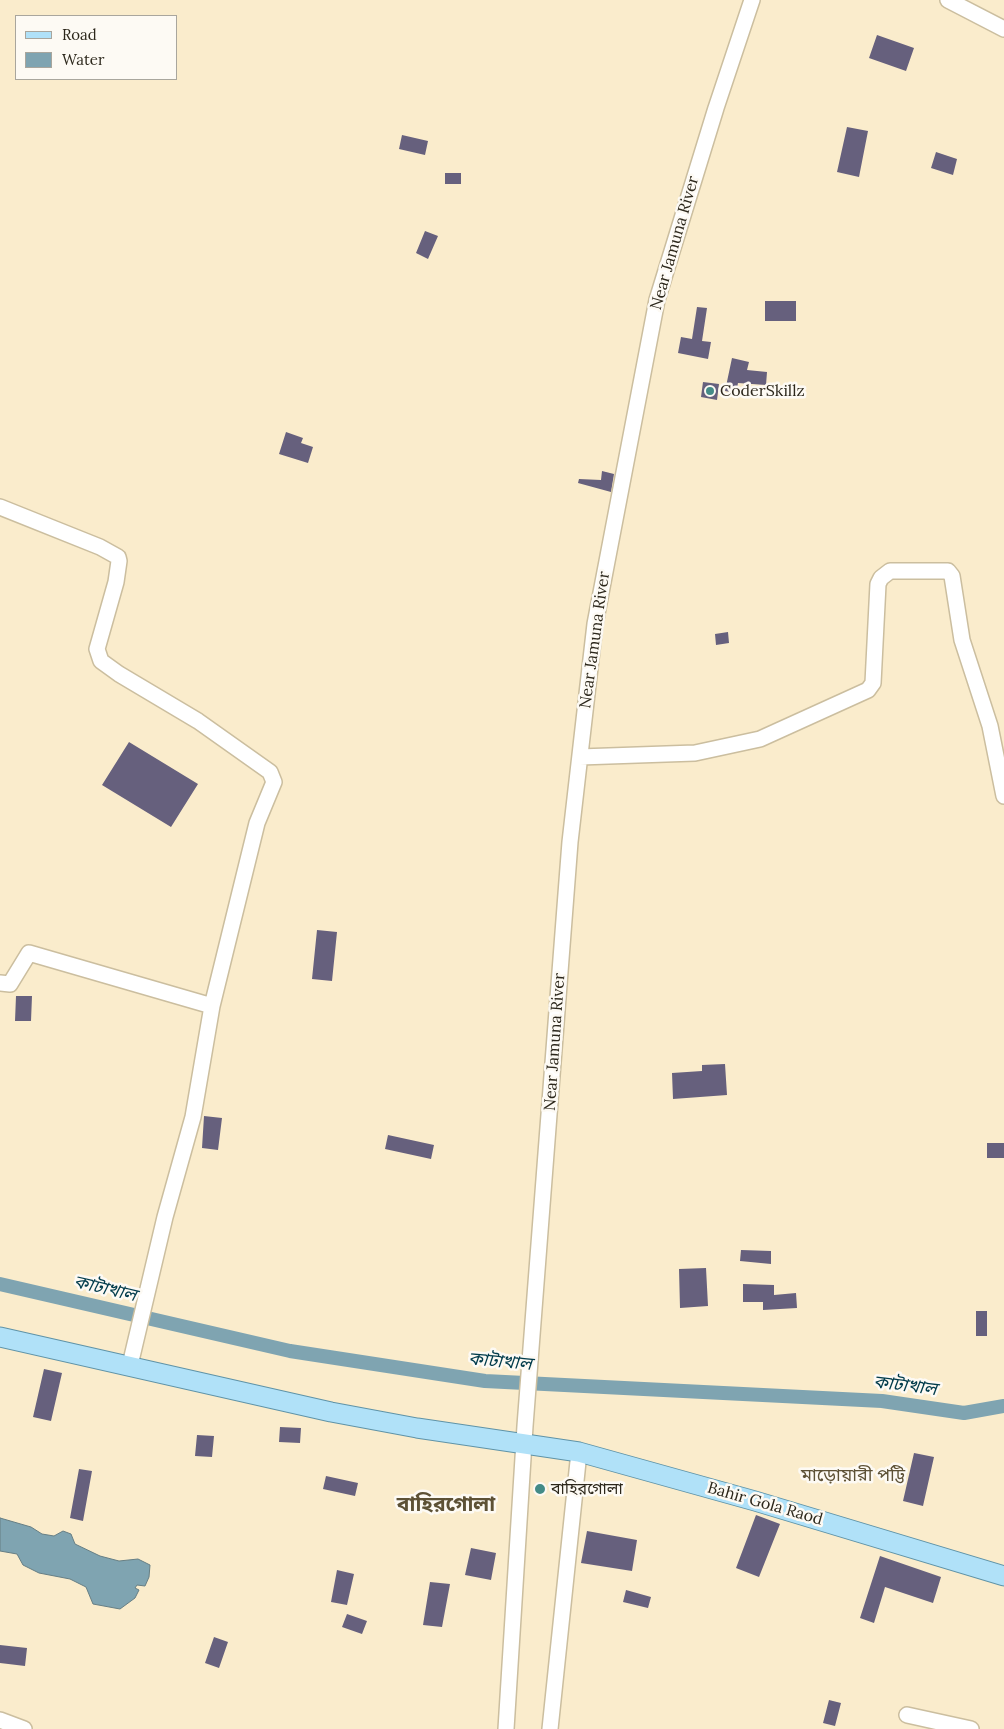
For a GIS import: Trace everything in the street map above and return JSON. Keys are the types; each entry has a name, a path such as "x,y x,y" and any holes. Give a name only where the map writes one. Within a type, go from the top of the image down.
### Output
{"main road":[{"name":"Bahir Gola Raod","path":"0,1337 132,1358 225,1390 330,1412 525,1435 1004,1576"}],"street":[{"name":"Near Jamuna River","path":"506,1729 525,1435 570,842 595,624 657,300 716,108 752,0"},
{"path":"948,0 1004,29"},
{"path":"0,507 100,547 118,557 116,582 98,649 101,661 119,674 198,721 270,772 273,779 273,786 257,823 212,1006 193,1117 165,1216 132,1358"},
{"path":"580,757 695,753 760,739 868,690 873,682 878,584 881,578 890,571 948,571 952,576 962,640 990,726 1004,796"},
{"path":"0,983 10,984 29,953 212,1006"},
{"path":"550,1729 579,1452"},
{"path":"907,1715 971,1729"},
{"path":"0,1720 24,1729"}],"water":[{"path":"0,1518 31,1527 42,1534 54,1536 63,1531 71,1534 75,1544 100,1556 119,1561 138,1559 150,1565 149,1577 145,1586 137,1585 135,1588 139,1590 135,1598 120,1609 93,1604 86,1587 70,1579 39,1573 23,1565 17,1554 0,1551"}],"building":[{"path":"877,35 914,48 906,71 869,58"},
{"path":"847,127 868,131 859,177 837,172"},
{"path":"402,135 428,141 425,155 399,149"},
{"path":"936,152 957,159 953,175 931,168"},
{"path":"445,173 461,173 461,184 445,184"},
{"path":"425,231 438,236 428,259 416,253"},
{"path":"765,301 796,301 796,321 765,321"},
{"path":"697,307 707,308 702,341 711,342 708,359 678,353 681,337 692,339"},
{"path":"732,358 749,362 747,370 767,372 766,385 738,383 736,393 725,391"},
{"name":"CoderSkillz","path":"703,382 719,384 717,400 701,397"},
{"path":"286,432 303,438 301,443 313,447 308,463 279,454"},
{"path":"602,471 614,474 611,492 578,483 579,479 601,480"},
{"path":"728,632 729,643 716,645 715,634"},
{"path":"129,742 198,784 171,827 102,785"},
{"path":"317,930 337,932 332,981 312,979"},
{"path":"16,996 32,996 31,1021 15,1021"},
{"path":"725,1064 727,1095 673,1099 672,1073 702,1071 702,1065"},
{"path":"204,1116 222,1118 218,1150 202,1148"},
{"path":"388,1135 434,1145 431,1159 385,1149"},
{"path":"987,1143 1004,1143 1004,1158 987,1158"},
{"path":"741,1250 771,1251 771,1264 740,1261"},
{"path":"706,1268 708,1306 680,1308 679,1269"},
{"path":"743,1284 774,1285 774,1295 796,1293 797,1308 763,1310 763,1302 743,1302"},
{"path":"976,1311 987,1311 987,1336 976,1336"},
{"path":"44,1369 62,1373 51,1421 33,1417"},
{"path":"280,1427 301,1428 300,1443 279,1442"},
{"path":"197,1435 214,1436 212,1457 195,1456"},
{"path":"914,1453 934,1457 923,1506 903,1501"},
{"path":"79,1469 92,1471 83,1521 70,1518"},
{"path":"326,1476 358,1483 355,1496 323,1489"},
{"path":"756,1515 780,1524 759,1577 736,1568"},
{"path":"587,1531 637,1540 632,1571 581,1563"},
{"path":"471,1548 496,1553 491,1580 465,1575"},
{"path":"880,1556 941,1577 933,1603 885,1587 874,1623 860,1618"},
{"path":"337,1570 354,1574 347,1605 331,1602"},
{"path":"430,1582 450,1584 442,1627 423,1625"},
{"path":"626,1590 651,1597 648,1608 623,1602"},
{"path":"347,1614 367,1621 362,1634 342,1627"},
{"path":"214,1637 228,1642 219,1668 205,1663"},
{"path":"0,1645 27,1648 25,1666 0,1663"},
{"path":"829,1700 841,1703 835,1726 823,1723"}],"waterway":[{"name":"কাটাখাল","path":"0,1284 290,1351 485,1381 882,1401 964,1413 1004,1406"}],"place":[{"name":"CoderSkillz","path":"710,391"},
{"name":"বাহিরগোলা","path":"540,1489"}],"district":[{"name":"মাড়োয়ারী পট্টি","path":"853,1476"},
{"name":"বাহিরগোলা","path":"446,1505"}]}
